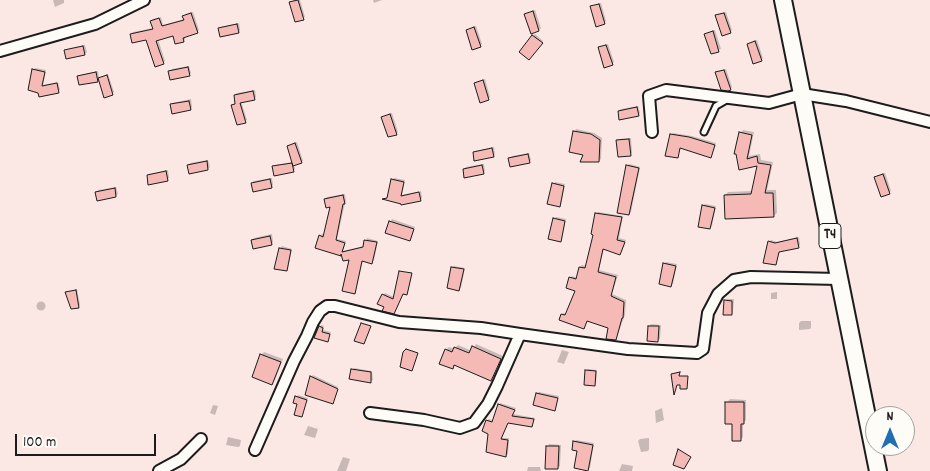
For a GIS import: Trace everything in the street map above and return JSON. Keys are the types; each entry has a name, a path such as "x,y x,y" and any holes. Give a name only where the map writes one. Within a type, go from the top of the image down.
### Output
{"highway":[{"name":"T4","path":"783,0 878,471"}],"street":[{"path":"0,51 95,24 144,0"},
{"path":"652,132 649,96 666,90 769,103 802,94 846,102 930,122"},
{"path":"255,450 313,322 320,311 327,306 335,306 399,322 481,328 628,349 697,353 703,349 708,313 718,294 734,280 751,277 838,279"},
{"path":"370,412 424,420 460,428 474,423 493,395 520,334"},
{"path":"160,471 181,460 201,439"}],"lane":[{"path":"704,132 716,106 728,98"}],"building":[{"path":"298,0 304,20 295,22 289,2"},
{"path":"599,4 605,24 596,27 590,6"},
{"path":"533,11 539,31 531,34 524,14"},
{"path":"191,13 198,33 183,38 184,42 175,44 173,36 156,41 164,64 155,67 146,40 132,43 130,34 153,29 150,21 159,18 162,26 184,20 182,16"},
{"path":"724,13 731,33 722,36 715,15"},
{"path":"237,24 239,33 220,37 218,28"},
{"path":"474,27 481,47 472,50 466,30"},
{"path":"713,31 719,52 711,54 704,34"},
{"path":"532,35 543,43 529,60 519,52"},
{"path":"755,41 762,61 753,64 747,44"},
{"path":"606,45 613,65 604,68 598,47"},
{"path":"83,46 85,55 66,59 64,50"},
{"path":"188,67 190,76 170,80 168,71"},
{"path":"32,69 45,72 42,86 57,83 59,93 39,97 38,93 28,90"},
{"path":"724,70 731,90 728,91 721,90 715,72"},
{"path":"96,72 98,82 79,85 77,76"},
{"path":"107,75 113,95 104,98 98,78"},
{"path":"483,80 489,100 480,103 474,83"},
{"path":"253,91 255,100 240,103 246,123 237,125 231,105 235,104 234,95"},
{"path":"189,101 191,110 172,114 170,104"},
{"path":"637,107 639,116 619,120 618,111"},
{"path":"390,114 397,135 388,137 381,117"},
{"path":"573,131 591,134 600,140 599,162 580,162 583,155 569,152"},
{"path":"739,132 752,135 747,159 757,156 758,163 771,165 765,193 773,193 774,217 725,219 724,195 751,194 757,166 739,170 736,154 734,154"},
{"path":"670,134 689,137 715,145 711,158 680,148 678,158 665,156"},
{"path":"629,139 631,156 618,157 616,140"},
{"path":"295,143 302,163 293,166 287,146"},
{"path":"492,148 494,157 474,161 473,152"},
{"path":"528,154 530,163 510,167 508,158"},
{"path":"207,161 208,170 189,174 187,165"},
{"path":"292,163 294,172 274,176 272,166"},
{"path":"482,165 484,174 464,178 463,169"},
{"path":"626,165 639,168 629,215 617,213"},
{"path":"166,171 168,181 148,185 147,175"},
{"path":"883,174 890,194 881,197 874,177"},
{"path":"270,179 272,188 253,192 251,183"},
{"path":"391,179 404,182 401,196 419,192 421,201 401,205 382,199 387,198"},
{"path":"552,183 564,186 560,207 547,204"},
{"path":"115,188 116,197 97,201 95,192"},
{"path":"343,195 345,204 343,204 336,240 345,243 342,252 363,247 364,240 377,242 372,264 362,261 355,294 342,291 349,260 343,261 341,254 341,256 315,248 319,235 323,237 330,207 326,208 324,199"},
{"path":"702,205 715,208 710,229 698,227"},
{"path":"595,213 622,217 617,240 625,242 620,255 603,249 598,272 616,277 611,296 624,302 623,318 616,340 606,339 608,328 587,321 584,329 559,320 561,314 565,315 575,291 566,288 569,277 576,279 579,267 585,268 593,235 591,234"},
{"path":"553,218 565,221 561,242 548,239"},
{"path":"389,221 414,229 410,241 385,233"},
{"path":"270,236 272,245 253,249 251,240"},
{"path":"797,238 799,248 779,252 776,265 763,263 768,241 775,243"},
{"path":"279,248 291,250 287,271 274,269"},
{"path":"663,263 676,266 671,287 659,284"},
{"path":"451,267 464,269 459,291 447,288"},
{"path":"399,271 412,273 407,295 403,294 394,314 382,311 384,307 377,304 382,294 393,299"},
{"path":"76,290 79,308 71,309 65,292"},
{"path":"724,300 732,301 732,315 723,315"},
{"path":"361,323 371,326 364,344 354,341"},
{"path":"319,326 323,328 322,332 330,334 328,342 314,338"},
{"path":"648,326 659,326 658,342 647,341"},
{"path":"472,346 501,359 491,381 454,365 453,369 439,364 445,349 452,352 454,347 469,353"},
{"path":"406,349 418,353 412,371 400,367 403,352"},
{"path":"260,354 281,362 272,385 252,377"},
{"path":"351,369 371,372 371,383 349,379"},
{"path":"585,370 596,371 595,386 584,385"},
{"path":"680,372 679,376 688,376 687,389 680,389 680,385 677,385 674,395 671,374"},
{"path":"310,376 338,389 333,404 305,395"},
{"path":"536,393 558,398 555,411 533,405"},
{"path":"295,396 307,400 302,417 294,415 297,404 293,403"},
{"path":"725,402 744,402 744,424 741,424 741,441 732,441 732,424 725,424"},
{"path":"498,404 515,410 512,416 534,419 532,427 508,423 501,439 508,440 506,457 486,452 488,434 482,431 486,420 492,422"},
{"path":"573,441 593,445 588,471 574,468 577,451 572,450"},
{"path":"546,446 559,446 558,469 545,469"},
{"path":"678,449 691,457 684,469 673,465"}]}
